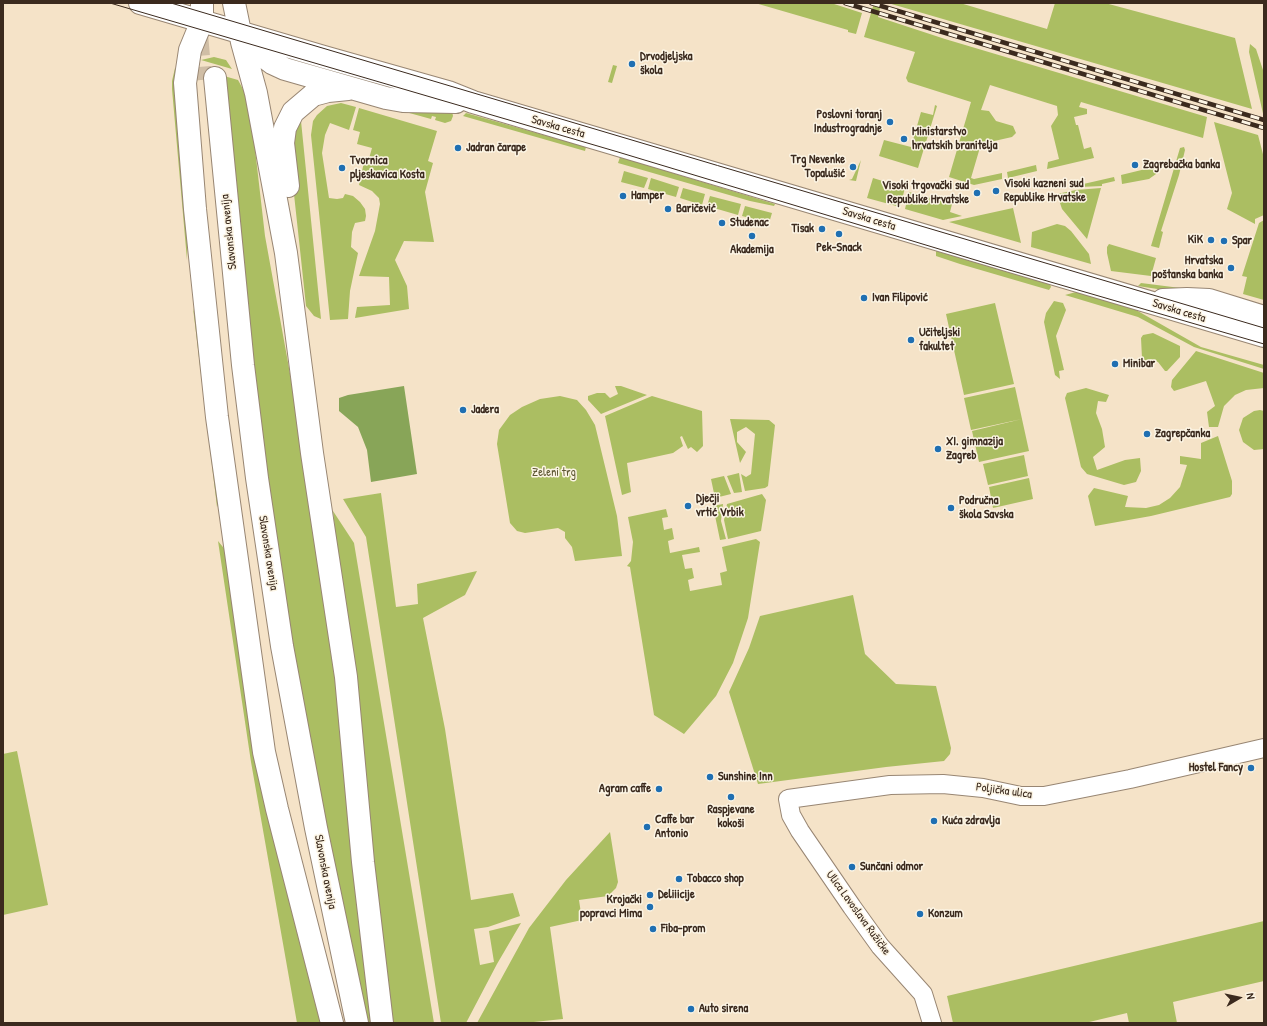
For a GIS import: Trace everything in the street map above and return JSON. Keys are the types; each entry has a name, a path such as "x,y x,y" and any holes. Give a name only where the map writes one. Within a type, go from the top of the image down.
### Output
{"main road":[{"name":"Savska cesta","path":"140,3 202,12 240,32 448,92 473,102 1264,336"},
{"path":"182,3 202,12 190,50 185,83 196,217 218,425 264,752 291,866 332,1023"},
{"path":"234,3 256,93 280,212 312,453 346,677 363,862 382,1023"},
{"name":"Savska cesta","path":"240,32 256,51 272,63 285,69 373,96 403,101 473,102"},
{"name":"Slavonska avenija","path":"343,1023 318,909 286,746 259,590 231,389 216,246 208,79 257,478 281,638 316,828 358,1023"},
{"path":"293,305 299,275 283,143 285,128 293,112 307,98 328,91 348,88"},
{"path":"1148,301 1187,299 1209,300 1264,317"}],"street":[{"name":"Poljička ulica","path":"788,799 890,785 943,784 983,788 1021,796 1044,796 1130,779 1264,748"},
{"name":"Ulica Lavoslava Ružičke","path":"788,799 791,815 800,832 852,907 880,946 924,994 932,1023"}],"green space":[{"path":"755,3 831,3 862,13 856,34 848,32 848,30"},
{"path":"874,3 881,3 878,17 945,39 1207,117 1203,138 1081,102 1079,107 1087,109 1087,114 1074,117 1076,125 1078,125 1084,149 1091,147 1094,158 1047,169 1048,162 1059,159 1051,126 1058,115 1057,106 990,85 981,110 989,111 996,121 1013,126 1016,133 1012,137 981,144 971,178 974,179 1002,173 1002,179 974,185 949,177 971,102 908,82 906,78 915,52 864,37"},
{"path":"888,3 960,3 1047,29 1055,3 1105,3 1235,38 1252,109"},
{"path":"1250,44 1256,49 1264,73 1264,118 1249,52"},
{"path":"214,57 226,60 232,69 201,60"},
{"path":"613,65 617,66 612,83 608,82"},
{"path":"194,67 238,80 244,91 252,123 265,236 293,390 345,750 372,1023 364,1023 312,776 261,449 223,76 192,81"},
{"path":"175,68 188,228 187,260 172,89"},
{"path":"341,103 356,107 349,130 330,123 325,135 322,153 329,198 343,198 345,194 353,196 365,209 366,216 365,221 355,223 352,232 351,247 358,253 350,291 348,319 330,320 311,135 313,121 317,115 327,106"},
{"path":"935,105 937,106 918,168 879,156 884,140 911,147 921,112 933,115"},
{"path":"384,106 452,111 453,116 451,121 445,123 435,120 436,117 432,116 431,119"},
{"path":"359,108 437,131 428,161 433,163 425,192 434,242 404,241 395,260 407,286 409,309 355,318 357,307 390,305 389,277 359,276 375,231 380,204 379,198 372,191 359,185 364,162 368,162 372,148 357,144 360,132 353,130"},
{"path":"466,113 586,147 585,151 463,116"},
{"path":"300,116 321,319 314,316 306,306 289,148"},
{"path":"1214,122 1258,135 1264,158 1264,215 1255,219 1255,224 1227,209 1232,193"},
{"path":"1184,147 1185,150 1179,175 1161,231 1163,232 1159,248 1151,246 1180,148"},
{"path":"620,157 775,204 774,206 750,201 618,163"},
{"path":"861,160 856,181 849,180 852,179"},
{"path":"1036,165 1037,171 1008,178 1007,172"},
{"path":"1158,166 1156,174 1149,179 1122,184 1121,175"},
{"path":"624,171 648,178 644,188 621,182"},
{"path":"1114,177 1115,181 1102,184 1102,186 1080,187 1079,185"},
{"path":"651,178 679,187 676,197 648,189"},
{"path":"873,178 905,188 900,207 867,198"},
{"path":"683,188 705,194 702,205 680,198"},
{"path":"1101,188 1087,239 1062,209 1057,194 1076,190"},
{"path":"909,192 952,204 950,212 962,216 943,220 905,209"},
{"path":"710,196 741,204 738,215 707,206"},
{"path":"745,206 772,213 769,223 742,216"},
{"path":"1013,208 1021,243 949,222"},
{"path":"1264,220 1264,300 1243,294 1247,277 1242,276 1259,223"},
{"path":"1057,224 1065,226 1071,231 1089,254 1091,264 1031,247 1032,232"},
{"path":"1109,244 1156,258 1151,276 1111,271 1107,253 1107,247"},
{"path":"936,251 1050,284 1051,287 1049,290 960,264 936,256"},
{"path":"1141,283 1204,291 1196,295 1138,286"},
{"path":"1076,292 1136,310 1201,347 1264,365 1264,369 1194,347 1138,317 1065,295"},
{"path":"1054,301 1063,303 1066,310 1056,336 1064,370 1059,371 1060,379 1055,375 1044,322 1046,313"},
{"path":"995,303 1014,384 964,395 946,314"},
{"path":"193,308 196,319 220,499 217,507"},
{"path":"1153,333 1180,346 1180,357 1167,371 1165,371 1158,362 1153,360 1146,362 1142,358 1141,338 1143,335"},
{"path":"1196,351 1264,373 1264,388 1246,390 1235,395 1224,406 1218,427 1209,427 1207,412 1215,406 1206,381 1174,391 1171,387 1172,380"},
{"path":"404,386 417,474 371,482 367,450 358,427 339,411 339,398 348,395"},
{"path":"615,386 621,386 647,395 601,414 588,400 588,396 597,393 605,393 610,398 618,394"},
{"path":"1015,387 1022,419 971,430 964,398"},
{"path":"1086,388 1109,395 1106,402 1098,401 1096,413 1102,429 1105,447 1093,457 1097,470 1125,460 1140,458 1141,471 1136,482 1124,485 1087,474 1081,467 1065,398 1067,393"},
{"name":"Zeleni trg","path":"560,396 577,400 586,410 595,425 617,516 622,556 575,561 572,547 565,538 565,532 558,528 525,533 517,531 510,523 497,444 499,430 510,415 522,407 540,399"},
{"path":"652,396 702,411 703,446 697,452 691,447 688,449 682,436 680,437 683,446 673,453 627,463 631,492 622,495 605,416"},
{"path":"1254,411 1264,411 1264,449 1254,450 1243,442 1239,430 1243,418"},
{"path":"730,419 769,420 775,425 768,486 765,488 745,491 741,474 746,477 751,474 755,434 746,427 737,432 737,442 746,452 740,463"},
{"path":"1022,419 1029,451 979,462 972,431"},
{"path":"1218,436 1232,481 1232,494 1230,497 1151,516 1095,526 1088,496 1094,488 1128,496 1125,507 1146,508 1159,505 1170,498 1180,487 1187,465 1180,464 1180,456 1201,459 1201,443"},
{"path":"1024,455 1028,476 988,485 983,464"},
{"path":"739,473 742,492 734,493 727,476"},
{"path":"724,476 731,494 715,498 711,479"},
{"path":"1029,478 1033,499 993,508 989,487"},
{"path":"381,493 396,607 418,604 417,584 477,571 465,595 423,618 445,729 471,900 513,893 520,916 488,927 474,929 480,965 494,962 489,931 521,923 497,964 466,1023 441,1023 366,537 343,499"},
{"path":"762,494 766,500 761,531 728,539 724,520 727,504"},
{"path":"723,504 721,521 726,539 720,540 713,506"},
{"path":"666,509 668,517 662,518 664,530 672,528 674,539 668,541 670,553 699,547 700,552 682,555 685,569 692,568 694,578 688,580 690,591 722,585 720,573 727,571 722,547 756,539 760,542 748,618 733,663 716,696 684,734 654,715 630,567 627,566 631,561 633,542 628,517"},
{"path":"333,511 354,543 434,1023 387,1023"},
{"path":"218,541 227,552 328,1023 297,1023 251,762"},
{"path":"853,595 865,654 896,684 936,686 951,748 950,754 944,761 758,784 729,692 749,648 760,616"},
{"path":"17,751 48,905 3,915 3,754"},
{"path":"610,832 618,882 616,888 608,896 579,900 582,920 550,927 563,1019 524,1023 477,1023 529,928 566,880"},
{"path":"1264,921 1264,981 1173,1002 1177,1023 1129,1023 1127,1013 1085,1023 953,1023 947,996"}],"tunnel":[{"path":"197,34 201,80"}],"tram line":[{"path":"110,3 618,152 992,265 1264,344"},
{"path":"171,3 1264,328"}],"railway":[{"path":"845,3 1264,128"},
{"path":"871,3 1264,120"}],"place":[{"name":"Drvodjeljska škola","path":"632,64"},
{"name":"Poslovni toranj Industrogradnje","path":"890,122"},
{"name":"Ministarstvo hrvatskih branitelja","path":"904,139"},
{"name":"Jadran čarape","path":"458,148"},
{"name":"Zagrebačka banka","path":"1135,165"},
{"name":"Trg Nevenke Topalušić","path":"853,167"},
{"name":"Tvornica pljeskavica Kosta","path":"342,168"},
{"name":"Visoki kazneni sud Republike Hrvatske","path":"996,191"},
{"name":"Visoki trgovački sud Republike Hrvatske","path":"977,193"},
{"name":"Hamper","path":"623,196"},
{"name":"Baričević","path":"668,209"},
{"name":"Studenac","path":"722,223"},
{"name":"Tisak","path":"822,229"},
{"name":"Pek-Snack","path":"839,234"},
{"name":"Akademija","path":"752,236"},
{"name":"KiK","path":"1211,240"},
{"name":"Spar","path":"1224,241"},
{"name":"Hrvatska poštanska banka","path":"1231,268"},
{"name":"Ivan Filipović","path":"864,298"},
{"name":"Učiteljski fakultet","path":"911,340"},
{"name":"Minibar","path":"1115,364"},
{"name":"Jadera","path":"463,410"},
{"name":"Zagrepčanka","path":"1147,434"},
{"name":"XI. gimnazija Zagreb","path":"938,449"},
{"name":"Dječji vrtić Vrbik","path":"688,506"},
{"name":"Područna škola Savska","path":"951,508"},
{"name":"Hostel Fancy","path":"1251,768"},
{"name":"Sunshine Inn","path":"710,777"},
{"name":"Agram caffe","path":"659,789"},
{"name":"Raspjevane kokoši","path":"731,797"},
{"name":"Kuća zdravlja","path":"934,821"},
{"name":"Caffe bar Antonio","path":"647,827"},
{"name":"Sunčani odmor","path":"852,867"},
{"name":"Tobacco shop","path":"679,879"},
{"name":"Deliiicije","path":"650,895"},
{"name":"Krojački popravci Mima","path":"650,907"},
{"name":"Konzum","path":"920,914"},
{"name":"Fiba-prom","path":"653,929"},
{"name":"Auto sirena","path":"691,1009"}]}
